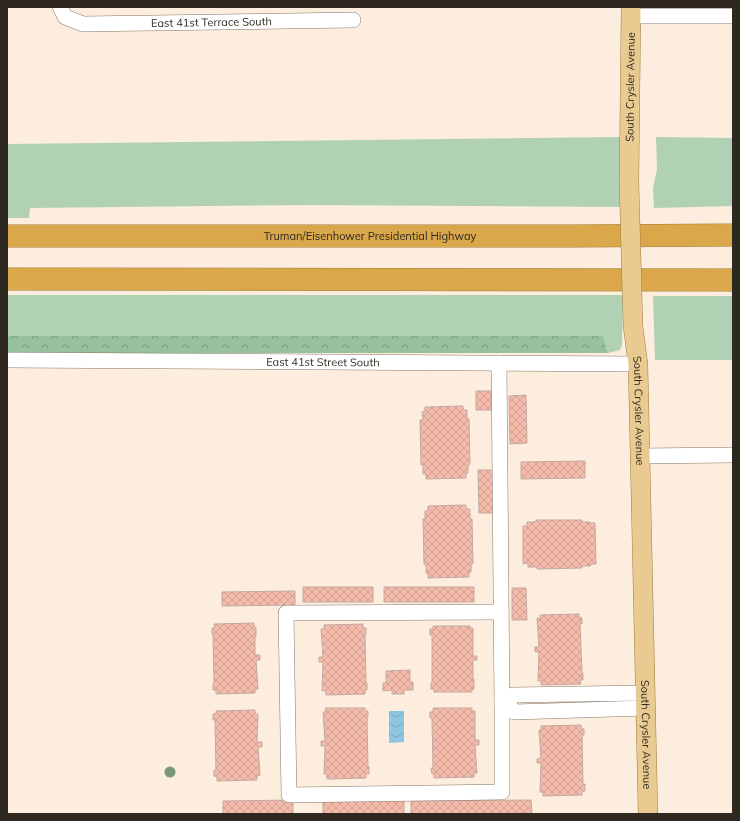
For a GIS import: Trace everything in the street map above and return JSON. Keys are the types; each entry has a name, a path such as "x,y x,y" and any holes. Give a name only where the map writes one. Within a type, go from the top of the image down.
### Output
{"highway":[{"name":"Truman/Eisenhower Presidential Highway","path":"7,236 574,236 733,234"},
{"path":"7,280 733,280"}],"main road":[{"name":"South Crysler Avenue","path":"631,11 629,182 633,326 638,364 648,814"}],"street":[{"name":"East 41st Terrace South","path":"60,7 65,17 83,24 354,20"},
{"path":"631,11 733,16"},
{"name":"East 41st Street South","path":"7,360 638,364"},
{"path":"499,363 502,612 505,704 502,792 290,795 286,613 502,612"},
{"path":"640,456 733,456"},
{"path":"505,704 514,712 645,701"}],"green space":[{"path":"621,137 620,207 310,205 30,208 29,218 7,218 7,144"},
{"path":"656,137 733,138 733,206 654,208 653,188 657,169"},
{"path":"7,295 623,295 622,345 620,350 608,353 603,336 7,336"},
{"path":"653,296 733,296 733,360 655,360"},
{"path":"7,336 603,336 608,353 7,353"}],"water":[{"path":"389,711 404,711 404,742 389,743"}],"building":[{"path":"476,391 491,391 492,410 476,410"},
{"path":"526,395 527,443 510,444 509,396"},
{"path":"463,406 463,410 467,410 467,419 469,419 470,464 468,465 468,473 466,473 466,478 426,479 426,474 423,474 423,465 421,465 420,420 423,420 422,412 425,411 425,407"},
{"path":"585,461 585,478 521,479 521,462"},
{"path":"478,470 494,470 495,513 479,513"},
{"path":"466,505 466,509 470,509 470,519 472,519 473,564 471,564 471,572 469,572 469,577 428,578 428,573 426,573 426,565 424,564 423,519 425,519 425,511 428,511 428,506"},
{"path":"536,520 582,520 582,522 595,523 596,564 590,564 591,566 582,566 582,568 537,569 537,567 528,567 528,563 523,564 523,526 527,526 527,522 536,522"},
{"path":"303,587 373,587 373,602 303,602"},
{"path":"384,587 474,587 474,602 384,602"},
{"path":"512,588 526,588 527,620 512,620"},
{"path":"295,591 295,605 222,606 222,592"},
{"path":"579,614 579,617 582,618 582,624 580,623 583,680 580,680 581,684 541,685 541,680 538,681 539,652 535,652 535,647 539,647 537,618 540,619 540,615"},
{"path":"254,623 254,627 256,627 255,655 260,655 260,660 256,660 258,689 255,689 255,693 216,694 216,690 213,690 212,628 215,628 214,624"},
{"path":"363,624 363,628 366,628 367,690 365,690 365,694 326,695 325,690 322,691 323,662 319,662 319,657 323,657 321,629 324,629 324,625"},
{"path":"433,626 470,626 470,628 473,628 473,656 477,656 477,660 473,660 474,689 472,689 472,692 434,692 434,689 431,689 432,635 430,635 430,629 433,629"},
{"path":"410,670 410,682 413,682 413,690 404,690 404,694 392,694 392,690 383,691 383,683 386,683 386,671"},
{"path":"325,708 365,708 365,711 368,711 369,774 366,774 366,778 327,779 327,774 324,774 325,746 321,746 321,741 325,741 323,712 326,712"},
{"path":"433,708 472,708 472,711 475,711 475,740 479,740 479,745 475,745 477,773 474,773 474,777 434,778 431,768 433,768 432,718 430,718 430,712 433,712"},
{"path":"255,710 255,714 258,714 257,742 262,742 262,747 258,747 260,775 257,776 257,780 217,781 217,777 214,776 214,770 216,770 215,720 213,720 213,714 216,714 216,711"},
{"path":"581,725 581,729 584,729 584,735 582,735 583,784 585,784 585,791 582,791 582,795 543,796 543,792 540,792 541,763 537,763 537,759 541,758 539,730 541,730 541,726"},
{"path":"293,800 293,814 223,814 223,801"},
{"path":"404,800 404,814 323,814 323,801"},
{"path":"531,800 532,813 411,814 411,801"}]}
